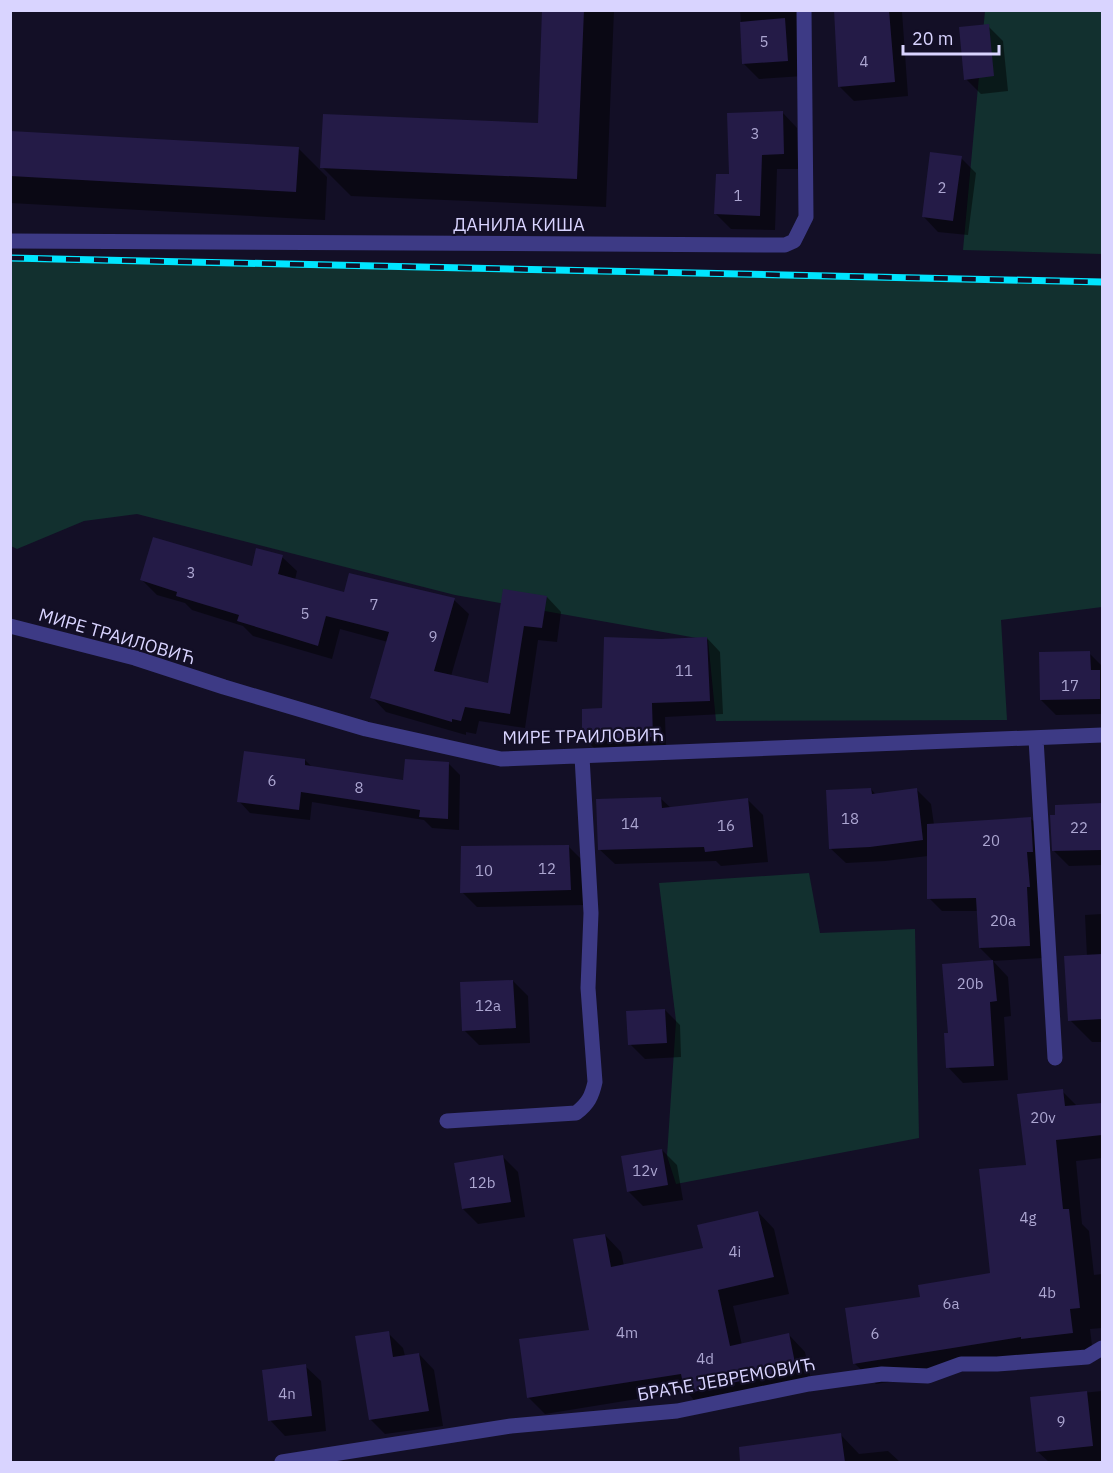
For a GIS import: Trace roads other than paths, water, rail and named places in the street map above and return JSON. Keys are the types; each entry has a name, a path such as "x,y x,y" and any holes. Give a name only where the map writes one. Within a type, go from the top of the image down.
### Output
{"street":[{"name":"ДАНИЛА КИША","path":"10,241 785,245 794,241 806,217 804,10"},
{"name":"МИРЕ ТРАИЛОВИЋ","path":"10,626 135,657 224,687 366,729 501,759 1102,735"},
{"path":"1036,738 1055,1058"},
{"path":"447,1120 576,1113 587,1104 592,1094 595,1082 588,987 591,913 582,757"},
{"name":"БРАЋЕ ЈЕВРЕМОВИЋ","path":"282,1462 511,1426 677,1411 809,1384 882,1374 928,1376 961,1364 997,1364 1087,1356 1102,1348"}],"railway":[{"path":"10,258 1102,282"}]}
